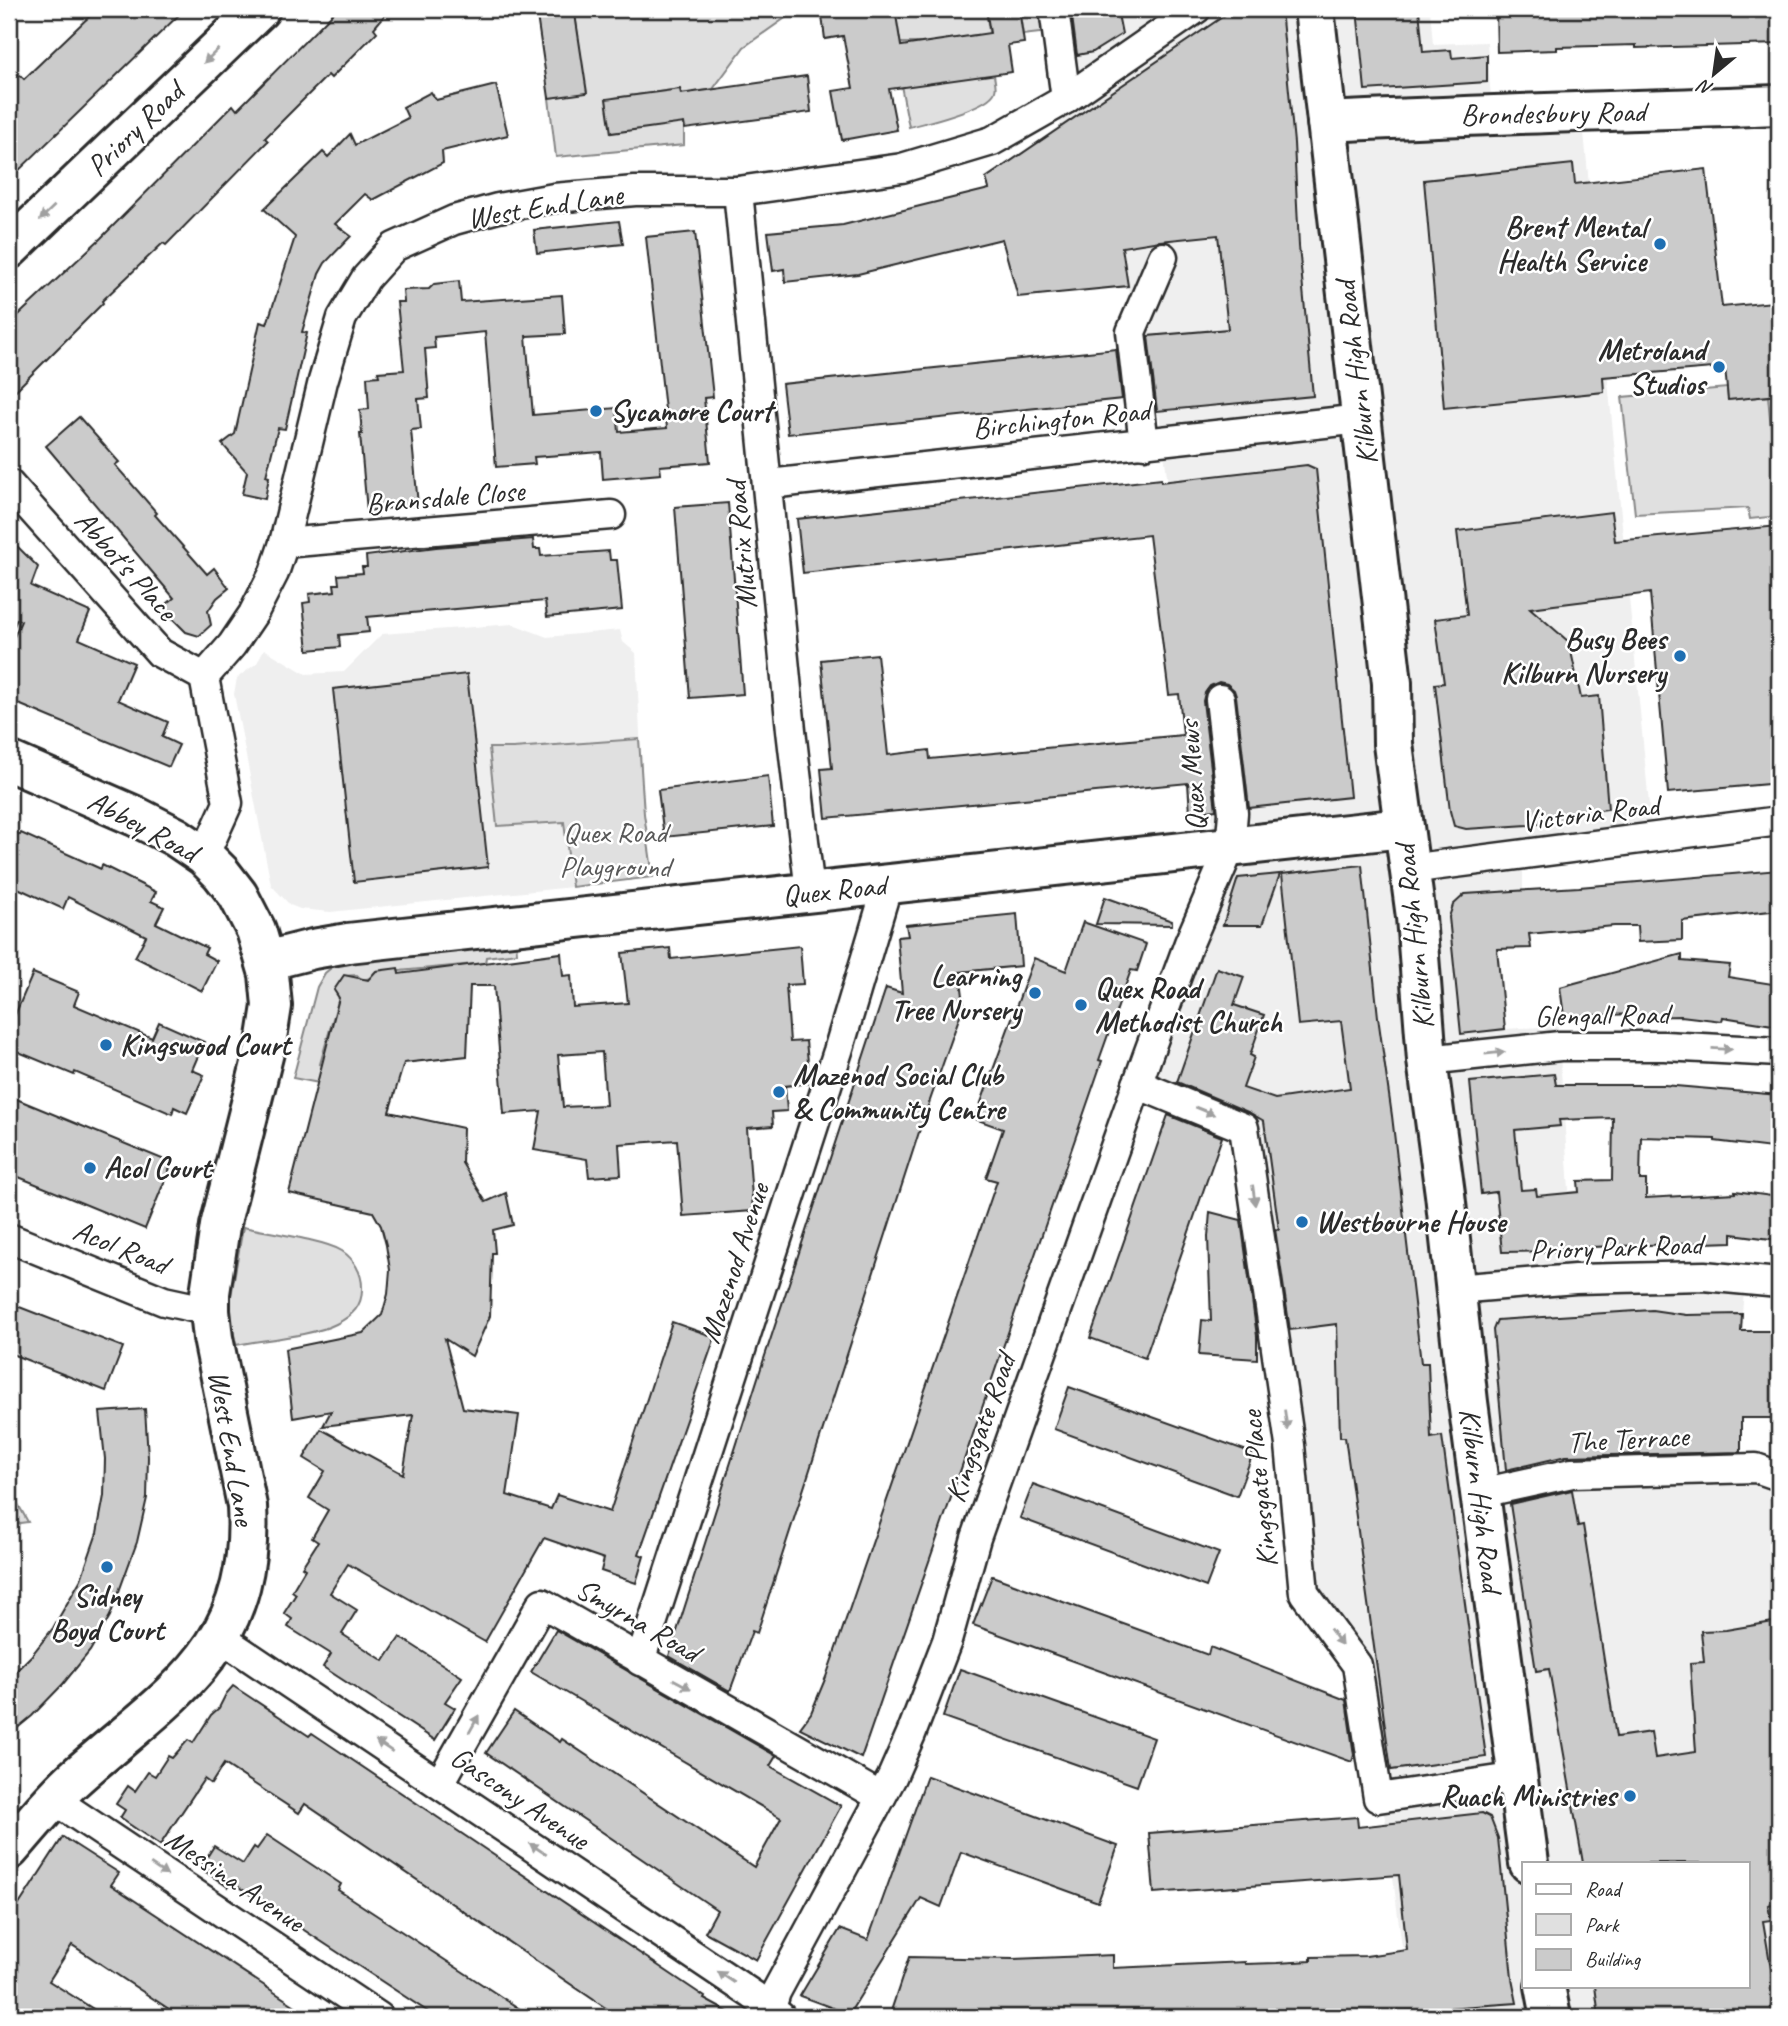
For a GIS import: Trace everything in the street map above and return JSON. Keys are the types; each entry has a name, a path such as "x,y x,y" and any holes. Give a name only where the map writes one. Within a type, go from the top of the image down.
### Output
{"main road":[{"name":"Priory Road","path":"9,249 260,9"},
{"name":"Kilburn High Road","path":"1314,9 1392,683 1393,744 1416,917 1427,1060 1529,1862"},
{"name":"Brondesbury Road","path":"1327,122 1779,105"},
{"name":"Abbey Road","path":"9,761 155,826 204,856 239,895 257,930 266,961"},
{"name":"Quex Road","path":"266,961 340,944 1404,828"},
{"name":"West End Lane","path":"14,1835 185,1682 219,1637 236,1605 242,1583 248,1529 244,1484 210,1311 220,1226 270,1022 272,992 266,961"},
{"path":"1545,1988 1551,2017"}],"street":[{"path":"1054,9 1066,99"},
{"name":"West End Lane","path":"204,677 232,645 253,614 274,573 284,543 323,381 342,318 366,278 394,247 454,220 498,208 554,198 635,191 738,191 902,168 992,141 1066,99 1196,9"},
{"name":"Mutrix Road","path":"738,191 769,484 791,730 810,892"},
{"path":"1144,444 1131,332 1163,257"},
{"name":"Birchington Road","path":"769,484 1361,419"},
{"name":"Abbot's Place","path":"9,484 160,653 204,677"},
{"name":"Bransdale Close","path":"284,543 611,515"},
{"path":"204,677 228,803 204,856"},
{"name":"Quex Mews","path":"1220,699 1233,813 1230,848"},
{"name":"Victoria Road","path":"1409,869 1779,821"},
{"name":"Kingsgate Road","path":"773,2014 911,1734 947,1641 976,1538 1138,1084 1189,943 1230,848"},
{"name":"Mazenod Avenue","path":"640,1661 838,1051 888,884"},
{"name":"Glengall Road","path":"1427,1060 1560,1046 1664,1046 1779,1052"},
{"name":"Kingsgate Place","path":"1138,1084 1244,1128 1290,1445 1304,1593 1357,1665 1378,1798 1519,1777"},
{"name":"Acol Road","path":"9,1238 164,1301 210,1311"},
{"name":"Priory Park Road","path":"1455,1289 1601,1278 1704,1276 1779,1283"},
{"name":"The Terrace","path":"1481,1493 1572,1473 1756,1468 1779,1476"},
{"name":"Smyrna Road","path":"440,1783 542,1603 881,1797"},
{"name":"Gascony Avenue","path":"219,1637 753,1995 773,2014"},
{"name":"Messina Avenue","path":"53,1799 379,2017"}],"shaded area":[{"path":"1045,9 1430,9 1433,44 1487,42 1492,114 1582,112 1651,825 1523,841 1523,889 1531,948 1497,949 1499,972 1505,1029 1558,1026 1575,1278 1745,1280 1742,1314 1741,1456 1779,1458 1779,2017 1424,2017 1421,2010 1416,1946 1402,1947 1386,1824 1354,1657 1300,1559 1248,1126 1145,1082 1217,857 1159,415 1146,415 1128,287 1018,297 986,178 1061,128"},
{"path":"513,624 547,637 620,630 623,642 636,653 644,814 564,822 572,887 330,912 300,909 290,905 271,885 234,694 237,678 257,663 264,649 306,674 344,672 382,634"}],"green space":[{"path":"569,9 798,9 744,47 713,89 681,94 679,89 613,98 684,123 684,145 556,157 549,98 581,93 584,78 575,15 570,15"},
{"path":"895,9 986,9 990,39 977,41 976,35 968,36 968,42 948,39 921,49 919,43 900,43"},
{"path":"1024,9 1054,9 1048,32 1023,35 1020,16 1025,15"},
{"path":"895,54 994,74 995,91 982,103 909,127"},
{"path":"1727,388 1728,400 1768,396 1779,516 1750,519 1748,508 1635,514 1622,397"},
{"name":"Quex Road Playground","path":"639,739 644,814 653,877 572,887 564,822 497,826 489,748"},
{"path":"516,939 517,953 486,957 485,963 378,973 375,977 362,980 357,975 344,976 336,989 340,994 320,1064 323,1065 319,1083 293,1078 317,987 325,973 336,964"},
{"path":"243,1227 309,1240 334,1247 346,1254 354,1262 362,1282 361,1300 352,1314 327,1328 236,1345 229,1308"},
{"path":"9,1488 28,1522 9,1529"}],"building":[{"path":"97,9 185,9 9,180 9,87 20,75 24,79"},
{"path":"337,9 390,9 374,28 377,32 331,78 328,75 265,138 268,141 166,245 163,243 102,301 103,303 9,397 9,324 101,238 233,105 237,110"},
{"path":"536,9 569,9 570,15 575,14 587,93 549,98"},
{"path":"869,9 895,9 901,46 990,33 986,9 1019,9 1024,43 1008,45 1012,72 889,89 897,130 842,140 833,91 853,88 843,36 825,39 822,16"},
{"path":"1071,9 1117,9 1122,34 1093,52 1077,55"},
{"path":"1234,9 1281,9 1313,396 1157,411 1148,336 1228,329 1218,235 1122,247 1128,286 1018,297 1002,239 858,274 785,282 784,269 773,271 768,232 843,225 989,189 986,178"},
{"path":"1357,9 1419,9 1423,52 1451,50 1452,58 1487,55 1487,82 1365,90"},
{"path":"1496,9 1779,9 1779,44 1557,47 1557,50 1497,52"},
{"path":"807,76 811,112 685,129 684,123 611,133 606,99 680,89 681,94"},
{"path":"496,85 508,135 442,151 443,163 373,200 365,194 335,224 351,236 325,263 319,274 302,332 307,333 285,429 278,428 266,476 269,477 265,499 242,494 247,472 222,444 235,434 260,322 267,324 295,237 264,209 323,152 328,157 350,134 355,145 408,118 403,107 431,92 436,100"},
{"path":"1573,164 1575,184 1706,169 1722,307 1773,302 1779,395 1728,400 1725,367 1603,377 1604,392 1444,408 1424,180"},
{"path":"619,221 623,244 537,253 534,230"},
{"path":"695,232 713,397 704,398 710,462 660,466 661,474 603,479 601,452 534,457 535,464 496,467 485,332 434,337 435,348 425,349 429,398 418,399 421,429 411,430 418,505 367,511 360,410 369,409 367,377 379,376 378,372 404,370 397,302 404,302 403,290 429,289 434,284 459,281 461,302 562,295 565,334 526,336 533,415 617,408 619,432 667,428 646,237"},
{"path":"1116,349 1122,399 788,434 782,384"},
{"path":"79,417 119,462 115,465 157,513 155,515 207,574 214,568 229,588 217,598 208,611 211,625 199,636 186,632 162,608 174,598 46,446"},
{"path":"1307,465 1316,469 1350,797 1249,808 1236,696 1227,684 1219,682 1210,686 1203,701 1216,810 1190,813 1188,783 826,818 821,769 832,768 821,660 877,654 888,755 929,750 930,759 1183,735 1179,694 1169,695 1149,535 803,573 797,519"},
{"path":"728,503 743,694 690,698 675,507"},
{"path":"1611,512 1615,541 1779,526 1779,783 1668,793 1650,593 1530,608 1569,642 1581,698 1599,696 1608,809 1570,814 1570,820 1528,825 1466,829 1454,826 1435,684 1444,683 1435,619 1467,615 1457,531"},
{"path":"9,538 38,567 31,586 90,612 79,639 134,663 118,700 168,722 162,737 179,745 169,767 9,700 9,648 21,621 17,619 9,637"},
{"path":"533,539 534,549 540,549 541,556 609,551 610,560 617,560 622,610 547,617 545,601 367,617 369,632 339,635 340,647 308,650 303,603 310,602 309,594 335,591 334,584 339,584 338,575 363,573 362,567 367,567 366,556"},
{"path":"467,674 488,867 354,882 333,689"},
{"path":"768,776 773,826 664,837 658,790"},
{"path":"9,830 101,869 102,865 156,892 151,901 164,907 156,923 207,948 204,954 217,961 202,991 135,957 146,936 68,897 63,909 9,884"},
{"path":"1362,865 1421,1363 1428,1363 1431,1438 1442,1436 1486,1757 1391,1770 1345,1437 1340,1437 1337,1324 1290,1330 1275,1229 1279,1230 1264,1121 1177,1082 1217,968 1244,977 1234,1005 1264,1015 1250,1055 1254,1057 1243,1088 1275,1099 1350,1088 1341,1021 1298,1025 1282,874"},
{"path":"1779,870 1779,910 1682,921 1682,940 1638,942 1637,926 1614,926 1529,934 1531,948 1497,949 1505,1029 1461,1034 1449,917 1453,905 1465,894"},
{"path":"1280,874 1262,925 1223,925 1238,878"},
{"path":"1105,897 1172,921 1172,925 1096,924"},
{"path":"1017,914 1021,966 960,972 964,1004 921,1126 757,1633 752,1631 730,1691 669,1656 886,988 902,993 897,937 908,936 906,925"},
{"path":"1083,922 1146,944 1137,971 1131,970 1099,1060 1102,1061 861,1758 800,1728 811,1713 826,1677 997,1181 986,1178 1003,1129 975,1119 1034,958 1066,971"},
{"path":"800,946 803,984 786,985 790,1042 806,1041 810,1083 785,1086 787,1111 772,1112 773,1126 747,1128 753,1211 683,1216 677,1140 619,1144 621,1175 589,1177 587,1159 534,1150 541,1111 504,1114 494,986 470,986 467,1056 404,1063 389,1112 463,1128 462,1163 486,1202 506,1193 513,1225 493,1230 495,1253 492,1253 490,1316 472,1356 445,1339 463,1408 519,1415 507,1495 551,1509 557,1495 610,1512 672,1322 715,1337 639,1554 644,1556 636,1583 601,1571 604,1559 544,1538 485,1642 348,1564 330,1593 357,1610 342,1634 384,1661 400,1637 462,1677 445,1702 455,1708 435,1740 323,1667 331,1654 288,1627 292,1619 284,1613 296,1594 292,1591 305,1569 302,1567 318,1542 312,1538 328,1510 309,1498 325,1471 304,1458 321,1429 403,1474 413,1415 323,1426 331,1411 293,1418 285,1349 363,1333 382,1315 388,1294 390,1270 386,1245 381,1226 373,1212 289,1193 339,998 334,990 344,975 368,980 376,971 398,968 399,974 561,953 563,976 571,975 573,1007 628,1003 622,953 670,948 671,959","holes":["602,1052 606,1105 563,1107 558,1055"]},
{"path":"1682,954 1682,961 1730,965 1728,977 1779,985 1779,1026 1723,1017 1722,1021 1681,1016 1640,1017 1640,1014 1564,1016 1560,987"},
{"name":"Kingswood Court","path":"33,973 79,992 74,1005 152,1038 159,1022 204,1042 192,1070 204,1075 187,1113 174,1107 172,1114 75,1072 74,1075 9,1048 9,1029"},
{"path":"1554,1074 1556,1085 1664,1085 1779,1095 1779,1132 1773,1131 1771,1148 1715,1139 1641,1137 1640,1180 1646,1180 1646,1198 1735,1191 1779,1197 1779,1240 1732,1234 1732,1242 1502,1252 1496,1192 1481,1194 1470,1082","holes":["1613,1118 1612,1180 1578,1181 1579,1192 1537,1196 1536,1189 1521,1190 1515,1130 1560,1126 1559,1120"]},
{"name":"Acol Court","path":"14,1098 172,1163 145,1229 9,1173 9,1110"},
{"path":"1168,1115 1222,1137 1145,1358 1090,1338"},
{"path":"1210,1212 1241,1220 1257,1336 1257,1359 1199,1355 1202,1320 1211,1321 1208,1237"},
{"path":"9,1303 123,1347 106,1391 9,1353"},
{"path":"1652,1310 1686,1315 1742,1314 1741,1331 1779,1331 1779,1418 1741,1418 1741,1452 1566,1456 1506,1470 1493,1330 1497,1320"},
{"path":"1069,1387 1253,1453 1237,1496 1054,1429"},
{"name":"Sidney Boyd Court","path":"145,1409 147,1498 137,1542 110,1616 90,1651 63,1684 9,1735 9,1678 53,1628 81,1579 97,1533 104,1496 105,1459 100,1412"},
{"path":"1033,1484 1219,1553 1206,1587 1020,1518"},
{"path":"1572,1490 1578,1526 1583,1525 1616,1737 1651,1732 1655,1758 1696,1752 1690,1663 1704,1662 1701,1631 1726,1630 1779,1621 1779,1903 1768,1905 1771,1920 1763,1921 1777,2004 1771,2005 1773,2017 1599,2017 1595,1988 1750,1988 1750,1862 1583,1862 1549,1669 1536,1671 1510,1504"},
{"path":"992,1576 1208,1655 1210,1647 1346,1700 1354,1755 1352,1762 973,1625"},
{"path":"556,1630 776,1756 770,1766 841,1806 756,1960 705,1932 717,1910 486,1753 514,1711 560,1742 562,1739 754,1867 781,1818 531,1672"},
{"path":"960,1669 1154,1738 1137,1786 943,1717"},
{"path":"233,1686 309,1736 312,1733 705,1997 704,1999 737,2017 619,2017 305,1804 299,1813 224,1764 211,1784 204,1779 160,1845 120,1818 125,1810 116,1804 128,1786 135,1791 148,1772 155,1776 168,1756 172,1758 188,1740 193,1743"},
{"path":"927,1776 1118,1846 1098,1902 961,1852 941,1907 921,1898 849,2014 800,1996 840,1929 868,1940"},
{"path":"1482,1813 1490,1817 1498,1838 1512,1978 1517,2003 1417,2010 1230,2017 889,2017 909,1957 1013,1959 1113,1955 1113,1968 1311,1961 1311,1957 1366,1956 1407,1950 1399,1875 1154,1893 1149,1833 1357,1817 1358,1827"},
{"path":"267,1835 341,1884 338,1890 532,2017 436,2017 231,1882 228,1887 200,1868 214,1846 243,1864 254,1847 257,1849"},
{"path":"63,1837 119,1873 111,1885 312,2017 181,2017 72,1945 49,1981 106,2017 9,2017 9,1920"}],"place":[{"name":"Brent Mental Health Service","path":"1660,244"},
{"name":"Metroland Studios","path":"1719,367"},
{"name":"Sycamore Court","path":"596,411"},
{"name":"Busy Bees Kilburn Nursery","path":"1680,656"},
{"name":"Learning Tree Nursery","path":"1035,993"},
{"name":"Quex Road Methodist Church","path":"1081,1005"},
{"name":"Kingswood Court","path":"106,1045"},
{"name":"Mazenod Social Club & Community Centre","path":"779,1092"},
{"name":"Acol Court","path":"90,1168"},
{"name":"Westbourne House","path":"1302,1222"},
{"name":"Sidney Boyd Court","path":"107,1567"},
{"name":"Ruach Ministries","path":"1630,1796"}]}
